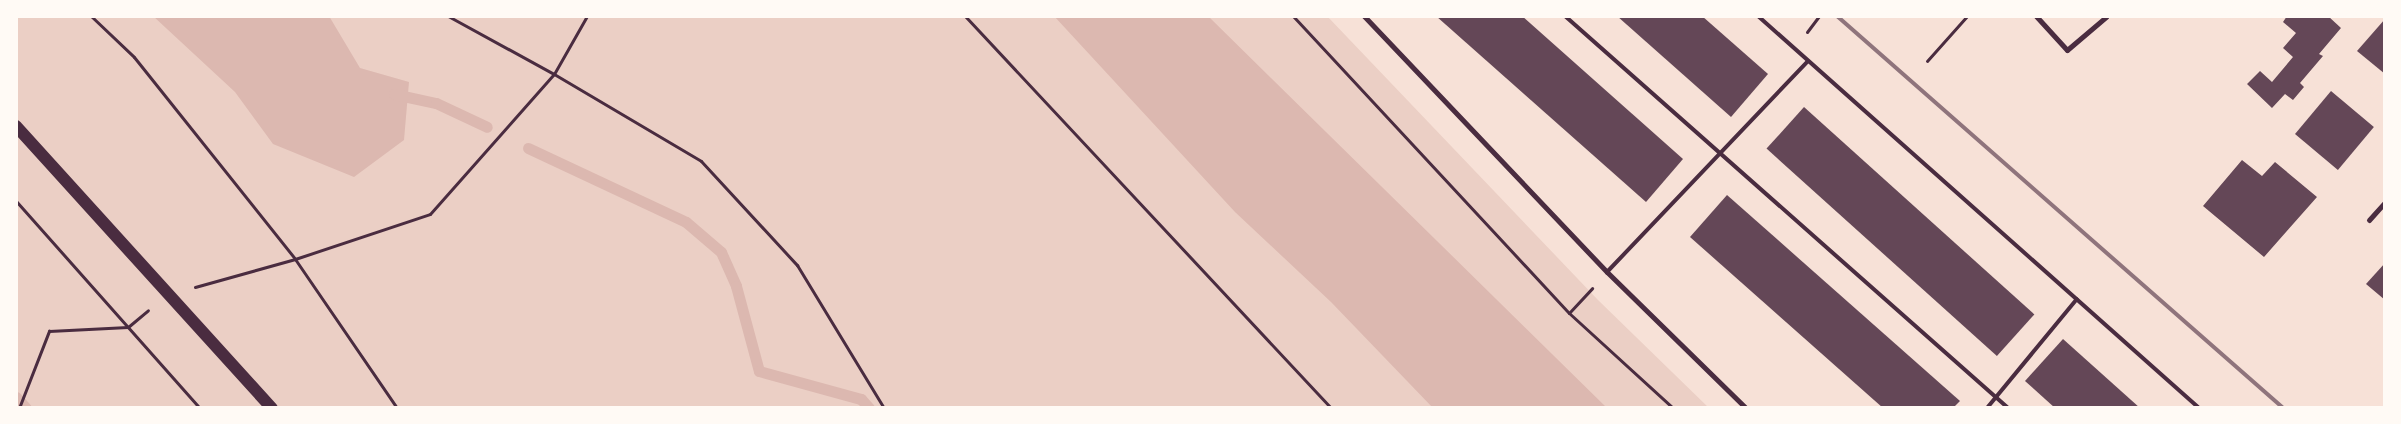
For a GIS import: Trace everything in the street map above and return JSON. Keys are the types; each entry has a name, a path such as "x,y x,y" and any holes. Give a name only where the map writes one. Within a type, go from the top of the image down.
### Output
{"main road":[{"path":"16,126 272,408"}],"street":[{"path":"1364,16 1606,272 1746,408"},
{"path":"2036,16 2067,50 2107,16"},
{"path":"2369,220 2385,202"}],"lane":[{"path":"1565,16 2008,408"},
{"path":"1758,16 2199,408"},
{"path":"1606,272 1808,61"},
{"path":"1987,408 2077,299"}],"path":[{"path":"92,16 134,57 295,259 397,408"},
{"path":"448,16 554,74 701,161 797,265 884,408"},
{"path":"19,408 49,330 128,327 168,294 295,259 430,214 554,74 587,16"},
{"path":"966,16 1331,408"},
{"path":"1293,16 1568,313 1672,408"},
{"path":"1927,61 1967,16"},
{"path":"16,202 200,408"},
{"path":"1568,313 1606,272"}],"shaded area":[{"path":"16,16 1327,16 1598,300 1709,408 16,408"},
{"path":"153,16 329,16 360,68 409,82 404,140 354,177 273,144 235,92"},
{"path":"1054,16 1208,16 1607,408 1433,408 1331,302 1235,212"}],"building":[{"path":"1436,16 1522,16 1683,159 1646,202"},
{"path":"1617,16 1702,16 1768,74 1731,117"},
{"path":"2287,16 2328,16 2341,28 2319,54 2323,56 2300,83 2304,87 2293,100 2285,94 2272,108 2247,84 2260,71 2272,82 2293,57 2283,48 2296,33 2283,22"},
{"path":"2385,19 2385,74 2357,51"},
{"path":"2331,91 2374,127 2338,170 2295,134"},
{"path":"1804,107 2034,314 1997,356 1767,149"},
{"path":"2242,160 2262,176 2275,162 2317,197 2264,257 2203,206"},
{"path":"1727,195 1960,401 1953,408 1883,408 1690,237"},
{"path":"2385,263 2385,300 2366,284"},
{"path":"2063,339 2140,408 2055,408 2025,381"}],"waterway":[{"path":"394,94 436,103 487,127"},
{"path":"528,148 686,222 721,252 736,286 759,371 861,399 869,408"},
{"path":"16,397 26,408"}],"railway":[{"path":"1837,16 2283,408"}]}
